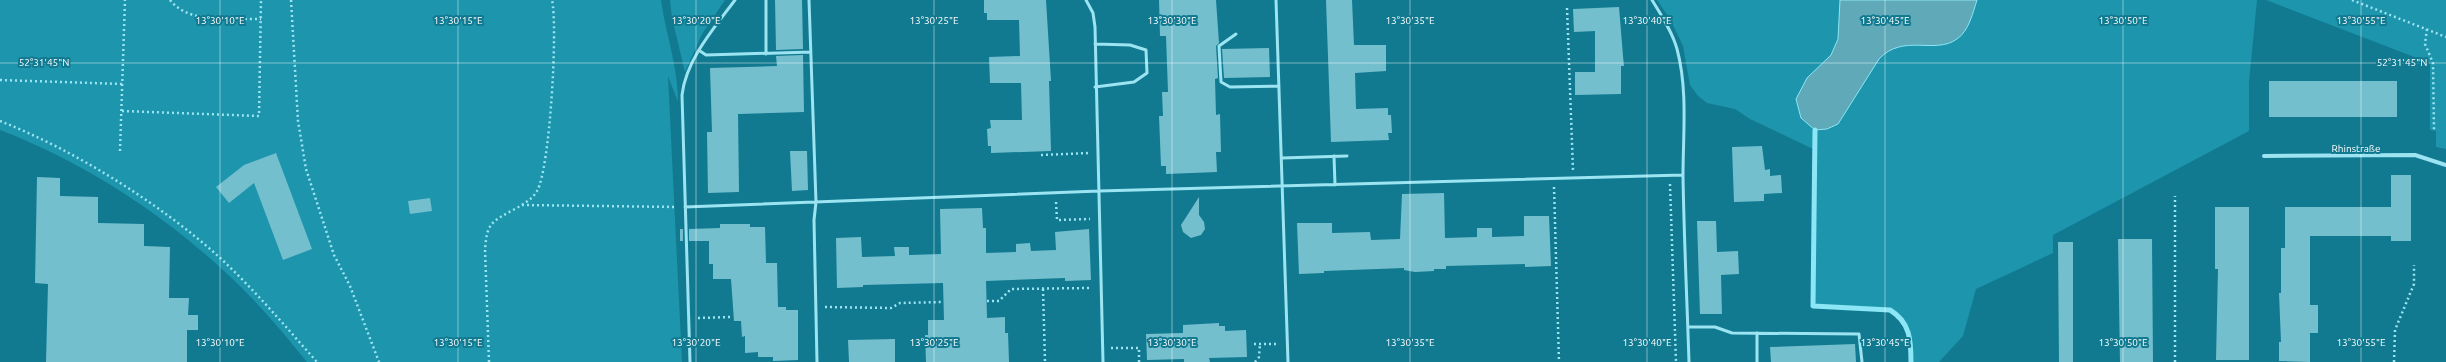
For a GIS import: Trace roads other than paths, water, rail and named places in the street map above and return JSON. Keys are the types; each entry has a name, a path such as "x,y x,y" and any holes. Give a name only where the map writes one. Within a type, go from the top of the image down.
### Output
{"street":[{"name":"Rhinstraße","path":"2264,156 2416,155 2446,165"}],"lane":[{"path":"690,362 682,95 683,80 700,51 736,0"},
{"path":"766,0 766,54"},
{"path":"809,0 816,202 814,220 817,362"},
{"path":"1086,0 1093,13 1095,44 1103,362"},
{"path":"1276,0 1288,362"},
{"path":"1652,0 1667,26 1676,47 1680,65 1684,111 1683,175 1689,362"},
{"path":"1236,34 1219,46 1221,82 1230,88 1279,86"},
{"path":"1095,44 1130,45 1146,50 1147,74 1134,82 1095,87"},
{"path":"700,51 706,55 811,52"},
{"path":"1334,156 1335,185"},
{"path":"1282,158 1348,156"},
{"path":"685,207 1099,190 1683,175"},
{"path":"1688,327 1715,327 1732,333 1859,334 1862,362"},
{"path":"1757,333 1757,362"}],"waterway":[{"path":"1815,130 1813,306 1890,310 1902,320 1908,332 1911,346 1911,362"}]}
